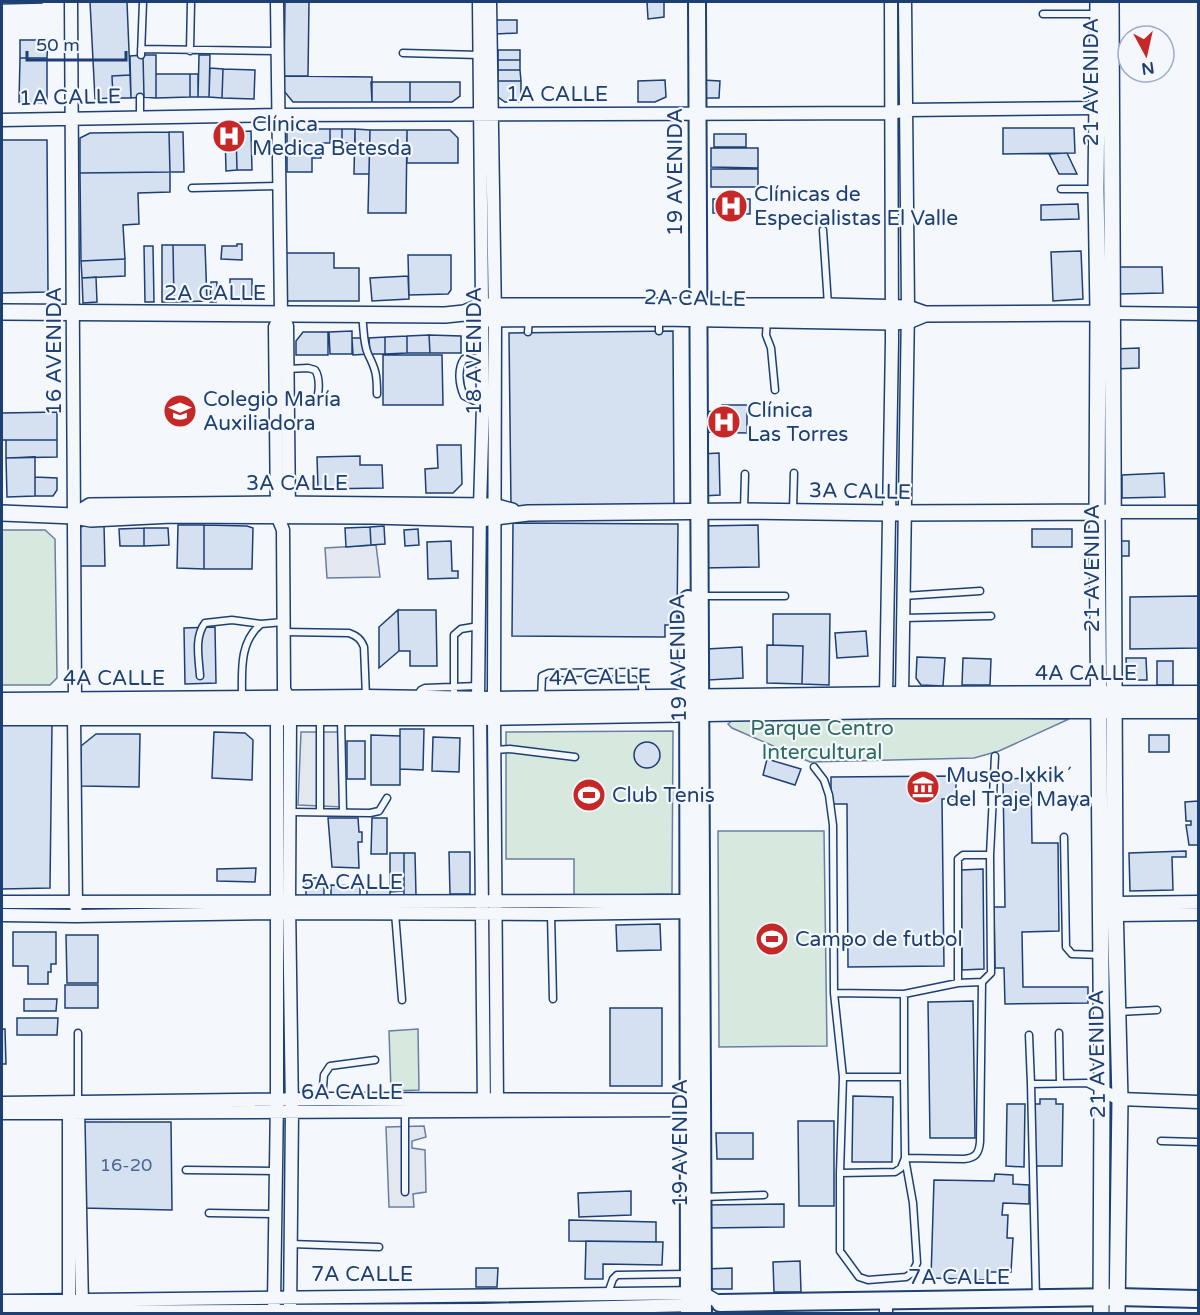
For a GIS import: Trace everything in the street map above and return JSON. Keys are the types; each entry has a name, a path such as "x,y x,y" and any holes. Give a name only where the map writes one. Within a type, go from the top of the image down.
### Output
{"main road":[{"name":"19 AVENIDA","path":"686,2 692,115 695,706 695,1105 688,1274 696,1304"},
{"name":"19 AVENIDA","path":"692,115 697,2"},
{"name":"4A CALLE","path":"2,702 75,708 283,704 366,699 415,700 454,693 485,704 886,709 1106,702 1198,695"},
{"name":"4A CALLE","path":"2,716 75,708 242,700 283,704 320,715 541,700 644,700 695,706 894,696 1106,702 1198,708"},
{"name":"19 AVENIDA","path":"695,1105 702,1197 696,1304"},
{"name":"7A CALLE","path":"720,1303 890,1307 1036,1299 1109,1306 1198,1299"}],"street":[{"name":"16 AVENIDA","path":"71,2 76,916"},
{"path":"274,1312 283,907 283,510 287,401 287,326 281,314 277,2"},
{"name":"18 AVENIDA","path":"479,2 480,55 486,115"},
{"name":"18 AVENIDA","path":"484,1105 482,907 488,313 486,115 490,2"},
{"path":"891,2 892,315 888,513 894,696"},
{"path":"894,696 903,618 906,513 908,315 905,2"},
{"name":"21 AVENIDA","path":"1109,1306 1102,1092 1099,800 1106,702 1113,512 1105,313 1096,189 1105,108 1111,2"},
{"name":"21 AVENIDA","path":"1098,8 1105,108 1105,313 1097,512 1115,909 1120,1099 1109,1306"},
{"name":"1A CALLE","path":"2,120 278,115 891,113 906,110 1105,108"},
{"name":"2A CALLE","path":"2,312 362,316 464,313 693,313 828,306 892,315"},
{"name":"18 AVENIDA","path":"488,313 483,357 486,512 479,626 485,704 495,750 497,1104"},
{"name":"2A CALLE","path":"488,313 528,325 659,325 693,313 767,320 925,314 1198,314"},
{"path":"281,314 275,327 283,510"},
{"name":"3A CALLE","path":"2,513 74,516 91,519 172,510 1198,512"},
{"path":"283,704 290,812 283,907 292,1106 290,1312"},
{"name":"5A CALLE","path":"2,902 76,901 395,913 482,907"},
{"path":"1115,909 1198,902"},
{"name":"5A CALLE","path":"496,907 551,914 695,906"},
{"name":"5A CALLE","path":"2,915 76,916 283,907 695,906"},
{"path":"1115,909 1198,914"},
{"path":"1102,1092 1120,1099 1198,1102"},
{"name":"6A CALLE","path":"292,1106 322,1099 405,1106"},
{"name":"6A CALLE","path":"2,1103 74,1108"},
{"name":"6A CALLE","path":"2,1113 74,1108 277,1105 695,1105"},
{"path":"74,1108 76,1308"},
{"name":"7A CALLE","path":"2,1312 275,1297 487,1307 608,1295 696,1304"},
{"name":"7A CALLE","path":"2,1301 76,1308 274,1312 720,1303"}],"lane":[{"path":"143,2 141,52 277,51"},
{"path":"190,51 191,2"},
{"path":"1043,14 1098,8"},
{"path":"404,53 480,55"},
{"path":"140,97 140,117"},
{"path":"192,188 279,186"},
{"path":"1061,189 1096,189"},
{"path":"823,230 828,306"},
{"path":"362,316 368,354 373,359 376,371 377,394"},
{"path":"767,320 766,335 771,348 775,390"},
{"path":"483,357 464,359 460,366 460,388 464,396 483,405"},
{"path":"287,369 312,369 318,375 318,397 315,401 287,401"},
{"path":"794,473 794,511"},
{"path":"744,511 745,474"},
{"path":"903,596 980,591"},
{"path":"693,597 785,596"},
{"path":"903,618 991,616"},
{"path":"200,676 198,640 200,629 205,623 232,620 349,633 362,640 364,647 366,699"},
{"path":"242,700 244,651 249,638 261,624"},
{"path":"454,693 454,635 461,629 479,626"},
{"path":"541,700 541,680 546,674 633,672 641,676 644,700"},
{"path":"320,715 320,811"},
{"path":"341,715 343,812"},
{"path":"495,750 510,749 575,757"},
{"path":"834,993 904,994 958,983 982,982 992,972 990,855 995,756"},
{"path":"814,767 824,780 829,795 833,825 834,993 843,1077 840,1251 859,1277 868,1280 906,1277 912,1273 917,1263 913,1203 905,1158 904,994"},
{"path":"290,812 370,813 379,811 387,798"},
{"path":"1072,801 1099,800"},
{"path":"1064,837 1066,947 1072,954 1116,954"},
{"path":"958,983 958,859 963,855 990,855"},
{"path":"395,913 402,1000"},
{"path":"551,914 553,999"},
{"path":"905,1158 964,1159 978,1152 982,982"},
{"path":"1101,1013 1157,1010"},
{"path":"74,1108 78,1033"},
{"path":"1059,1034 1060,1083"},
{"path":"1029,1035 1036,1299"},
{"path":"322,1099 324,1075 330,1066 375,1060"},
{"path":"843,1077 904,1077"},
{"path":"1031,1084 1091,1084 1102,1092"},
{"path":"405,1106 405,1192"},
{"path":"1161,1141 1198,1142"},
{"path":"840,1173 895,1172 902,1168 905,1158"},
{"path":"186,1170 276,1171"},
{"path":"702,1197 764,1195"},
{"path":"209,1214 276,1214"},
{"path":"291,1244 379,1247"},
{"path":"608,1295 610,1285 617,1275 688,1274"}],"green space":[{"path":"2,530 45,530 55,539 57,678 50,685 2,685"},
{"name":"Parque Centro Intercultural","path":"921,717 1069,719 999,751 974,758 810,762 732,728 728,724 733,720"},
{"name":"Club Tenis","path":"673,731 672,894 574,896 574,859 506,859 506,732"},
{"name":"Campo de futbol","path":"718,831 824,831 827,1046 719,1047"},
{"path":"418,1029 419,1090 391,1091 389,1031"}],"shaded area":[{"path":"376,545 380,577 327,578 325,548"},
{"path":"301,732 342,732 343,807 298,805"},
{"path":"424,1126 426,1137 412,1141 412,1148 425,1150 426,1192 413,1194 414,1207 389,1207 386,1127"}],"building":[{"path":"2,2 42,2 42,3 2,4"},
{"path":"90,2 127,2 130,75 112,76 113,98 95,99"},
{"path":"285,2 309,2 308,76 284,76"},
{"path":"647,2 664,2 664,17 648,19"},
{"path":"496,20 517,20 517,33 496,34"},
{"path":"20,40 48,40 47,58 20,58"},
{"path":"498,50 520,50 520,60 498,60"},
{"path":"143,55 156,55 156,98 140,97 144,97"},
{"path":"143,55 144,97 131,98 130,56"},
{"path":"199,55 210,55 209,97 198,97"},
{"path":"20,58 47,58 47,103 19,102"},
{"path":"498,60 520,60 520,70 498,70"},
{"path":"210,68 223,69 222,98 209,97"},
{"path":"223,69 255,70 254,99 222,98"},
{"path":"498,70 520,70 521,81 498,81"},
{"path":"156,74 190,74 190,97 156,98"},
{"path":"190,74 198,74 198,97 190,97"},
{"path":"130,75 131,98 113,98 112,76"},
{"path":"284,76 372,77 372,102 293,102 284,91"},
{"path":"665,80 666,97 655,102 638,102 638,81"},
{"path":"702,80 720,81 719,98 701,98"},
{"path":"498,81 521,81 521,102 505,102 498,97"},
{"path":"371,82 410,82 410,102 372,102"},
{"path":"410,82 460,82 460,96 452,102 410,102"},
{"path":"1003,128 1074,128 1075,153 1003,154"},
{"path":"287,129 330,129 330,143 321,143 321,158 312,158 312,172 287,172"},
{"path":"330,129 342,129 342,143 330,143"},
{"path":"342,129 355,129 355,143 342,143"},
{"path":"355,129 370,130 369,174 354,174"},
{"path":"370,130 407,130 406,213 368,213"},
{"path":"407,130 450,130 458,138 458,163 407,163"},
{"path":"251,131 252,170 237,170 236,132"},
{"path":"169,132 170,172 80,173 80,138 90,133"},
{"path":"169,132 183,132 184,172 170,172"},
{"path":"225,132 236,132 237,170 226,171"},
{"path":"714,134 746,134 746,147 714,147"},
{"path":"2,140 47,140 48,292 2,293"},
{"path":"711,148 758,148 758,168 711,167"},
{"path":"1067,153 1077,174 1059,174 1049,154"},
{"path":"711,169 758,169 758,187 711,187"},
{"path":"170,172 170,192 138,193 139,224 123,225 125,259 81,261 80,173"},
{"name":"Clínicas de Especialistas El Valle","path":"713,199 750,199 750,214 713,213"},
{"path":"1078,204 1079,219 1041,220 1041,205"},
{"path":"237,244 242,244 242,260 221,259 222,246 237,246"},
{"path":"162,245 173,245 174,302 162,302"},
{"path":"173,245 205,245 207,301 174,302"},
{"path":"144,246 153,246 154,302 145,302"},
{"path":"1081,251 1083,299 1053,301 1051,252"},
{"path":"285,253 334,253 334,268 359,268 359,301 285,301"},
{"path":"408,255 451,255 451,290 448,294 409,295"},
{"path":"125,259 125,276 82,278 81,261"},
{"path":"1118,267 1162,267 1163,293 1119,294"},
{"path":"408,276 409,299 372,301 370,278"},
{"path":"96,277 97,302 83,303 82,278"},
{"path":"230,279 252,279 252,296 247,301 230,301"},
{"path":"211,282 217,282 216,302 210,302"},
{"path":"352,331 352,354 330,354 329,332"},
{"path":"673,331 674,504 511,506 509,333"},
{"path":"303,332 328,332 328,355 296,355 296,341"},
{"path":"429,335 461,336 461,353 430,353"},
{"path":"429,335 430,353 407,353 407,336"},
{"path":"407,336 407,353 385,354 385,337"},
{"path":"385,337 385,354 370,354 369,338"},
{"path":"352,338 369,338 370,354 353,355"},
{"path":"1139,348 1139,368 1114,369 1114,349"},
{"path":"383,355 442,355 443,405 383,405"},
{"name":"Clínica Las Torres","path":"722,405 747,405 747,433 700,432 700,411 722,412"},
{"path":"57,412 57,440 2,440 2,413"},
{"path":"6,440 57,440 57,457 6,458"},
{"path":"437,445 461,445 462,484 453,493 426,493 425,469 438,468"},
{"path":"719,453 720,495 703,496 701,454"},
{"path":"360,456 360,465 382,465 383,488 318,489 317,457"},
{"path":"35,457 35,496 7,497 6,458"},
{"path":"1164,473 1165,497 1122,498 1122,475"},
{"path":"35,477 57,478 57,490 53,496 35,496"},
{"path":"513,523 678,524 677,625 665,625 665,637 512,636"},
{"path":"85,525 104,525 105,566 80,566 79,528"},
{"path":"178,525 204,525 204,569 177,568"},
{"path":"204,525 253,528 252,569 204,569"},
{"path":"758,525 759,567 702,568 701,526"},
{"path":"384,526 385,544 371,545 370,527"},
{"path":"370,527 371,545 346,547 345,528"},
{"path":"144,528 144,546 120,546 119,529"},
{"path":"144,528 168,528 169,545 144,546"},
{"path":"418,529 419,545 405,546 404,530"},
{"path":"1032,529 1072,529 1072,547 1032,547"},
{"path":"451,541 452,571 458,571 458,578 428,579 427,542"},
{"path":"1115,541 1129,541 1129,556 1115,556"},
{"path":"1198,596 1198,648 1130,649 1130,597"},
{"path":"398,610 436,610 437,666 410,666 410,651 399,651"},
{"path":"398,610 399,651 379,668 379,627"},
{"path":"773,614 830,614 829,685 802,684 803,646 773,645"},
{"path":"215,627 216,683 185,684 184,628"},
{"path":"866,631 868,656 837,658 835,633"},
{"path":"767,645 803,646 802,684 767,683"},
{"path":"742,647 743,678 708,680 707,649"},
{"path":"917,657 945,658 943,686 921,685 916,678"},
{"path":"963,658 991,659 990,685 962,685"},
{"path":"1126,658 1146,658 1147,680 1127,680"},
{"path":"1157,661 1173,661 1173,685 1157,685"},
{"path":"2,723 52,723 50,888 2,889"},
{"path":"400,729 424,729 423,770 400,769"},
{"path":"214,732 245,733 253,740 252,780 212,778"},
{"path":"96,734 140,734 139,787 81,786 81,746"},
{"path":"371,735 400,736 400,785 371,785"},
{"path":"1149,735 1169,735 1169,752 1149,752"},
{"path":"433,737 460,738 459,772 432,771"},
{"path":"347,741 365,741 365,779 347,779"},
{"path":"647,742 656,746 660,755 656,764 647,768 638,764 634,755 638,746"},
{"path":"767,759 801,769 795,785 763,775"},
{"path":"956,776 956,799 942,799 944,966 848,967 847,804 831,804 831,777"},
{"path":"1031,778 1032,843 1058,843 1059,931 1022,932 1023,987 1088,987 1088,1003 1005,1004 1004,968 995,968 994,907 1005,907 1003,779"},
{"path":"1198,801 1198,845 1189,845 1186,825 1191,825 1191,821 1186,821 1185,802"},
{"path":"328,818 358,818 359,832 362,832 362,842 358,842 359,868 332,867"},
{"path":"372,818 387,818 387,854 371,854"},
{"path":"1186,851 1186,857 1172,857 1173,890 1130,891 1129,853"},
{"path":"449,852 470,852 470,894 450,894"},
{"path":"390,853 404,853 404,891 390,892"},
{"path":"404,853 415,853 416,895 404,895"},
{"path":"256,868 255,882 217,881 217,869"},
{"path":"983,869 984,969 962,970 961,870"},
{"path":"306,878 324,878 324,896 306,897"},
{"path":"331,885 360,886 360,899 331,899"},
{"path":"390,886 390,899 367,900 367,887"},
{"path":"660,924 661,950 617,951 616,925"},
{"path":"13,932 56,932 56,964 51,964 48,984 28,984 28,966 13,966"},
{"path":"66,935 98,935 98,983 67,983"},
{"path":"65,985 98,985 98,1008 65,1008"},
{"path":"24,999 57,999 56,1011 24,1011"},
{"path":"973,1001 975,1138 930,1138 928,1002"},
{"path":"610,1008 662,1008 662,1086 610,1086"},
{"path":"17,1018 58,1018 57,1035 17,1035"},
{"path":"2,1029 5,1029 6,1064 2,1064"},
{"path":"853,1096 893,1097 892,1162 852,1162"},
{"path":"1040,1099 1056,1099 1056,1104 1063,1104 1062,1166 1034,1166 1035,1104 1040,1104"},
{"path":"1007,1104 1025,1104 1024,1167 1006,1166"},
{"path":"798,1121 834,1121 834,1206 799,1206"},
{"path":"81,1122 171,1122 172,1210 81,1208"},
{"path":"716,1133 753,1133 753,1159 717,1159"},
{"path":"995,1174 1013,1175 1013,1184 1029,1185 1029,1204 1003,1203 1002,1215 1008,1215 1007,1238 1013,1238 1011,1272 990,1272 989,1280 931,1278 934,1180 994,1181"},
{"path":"631,1191 631,1215 579,1217 578,1193"},
{"path":"784,1204 784,1227 706,1228 706,1205"},
{"path":"569,1220 656,1222 656,1242 569,1241"},
{"path":"586,1241 663,1242 662,1265 603,1264 603,1279 585,1279"},
{"path":"800,1261 801,1292 774,1292 773,1262"},
{"path":"476,1268 498,1268 497,1287 476,1287"},
{"path":"732,1268 732,1289 710,1289 705,1269"}],"place":[{"name":"Clínica Medica Betesda","path":"229,136"},
{"name":"Clínicas de Especialistas El Valle","path":"731,206"},
{"name":"Colegio María Auxiliadora","path":"180,411"},
{"name":"Clínica Las Torres","path":"724,422"},
{"name":"Museo Ixkik´ del Traje Maya","path":"923,787"},
{"name":"Club Tenis","path":"589,795"},
{"name":"Campo de futbol","path":"772,939"}]}
